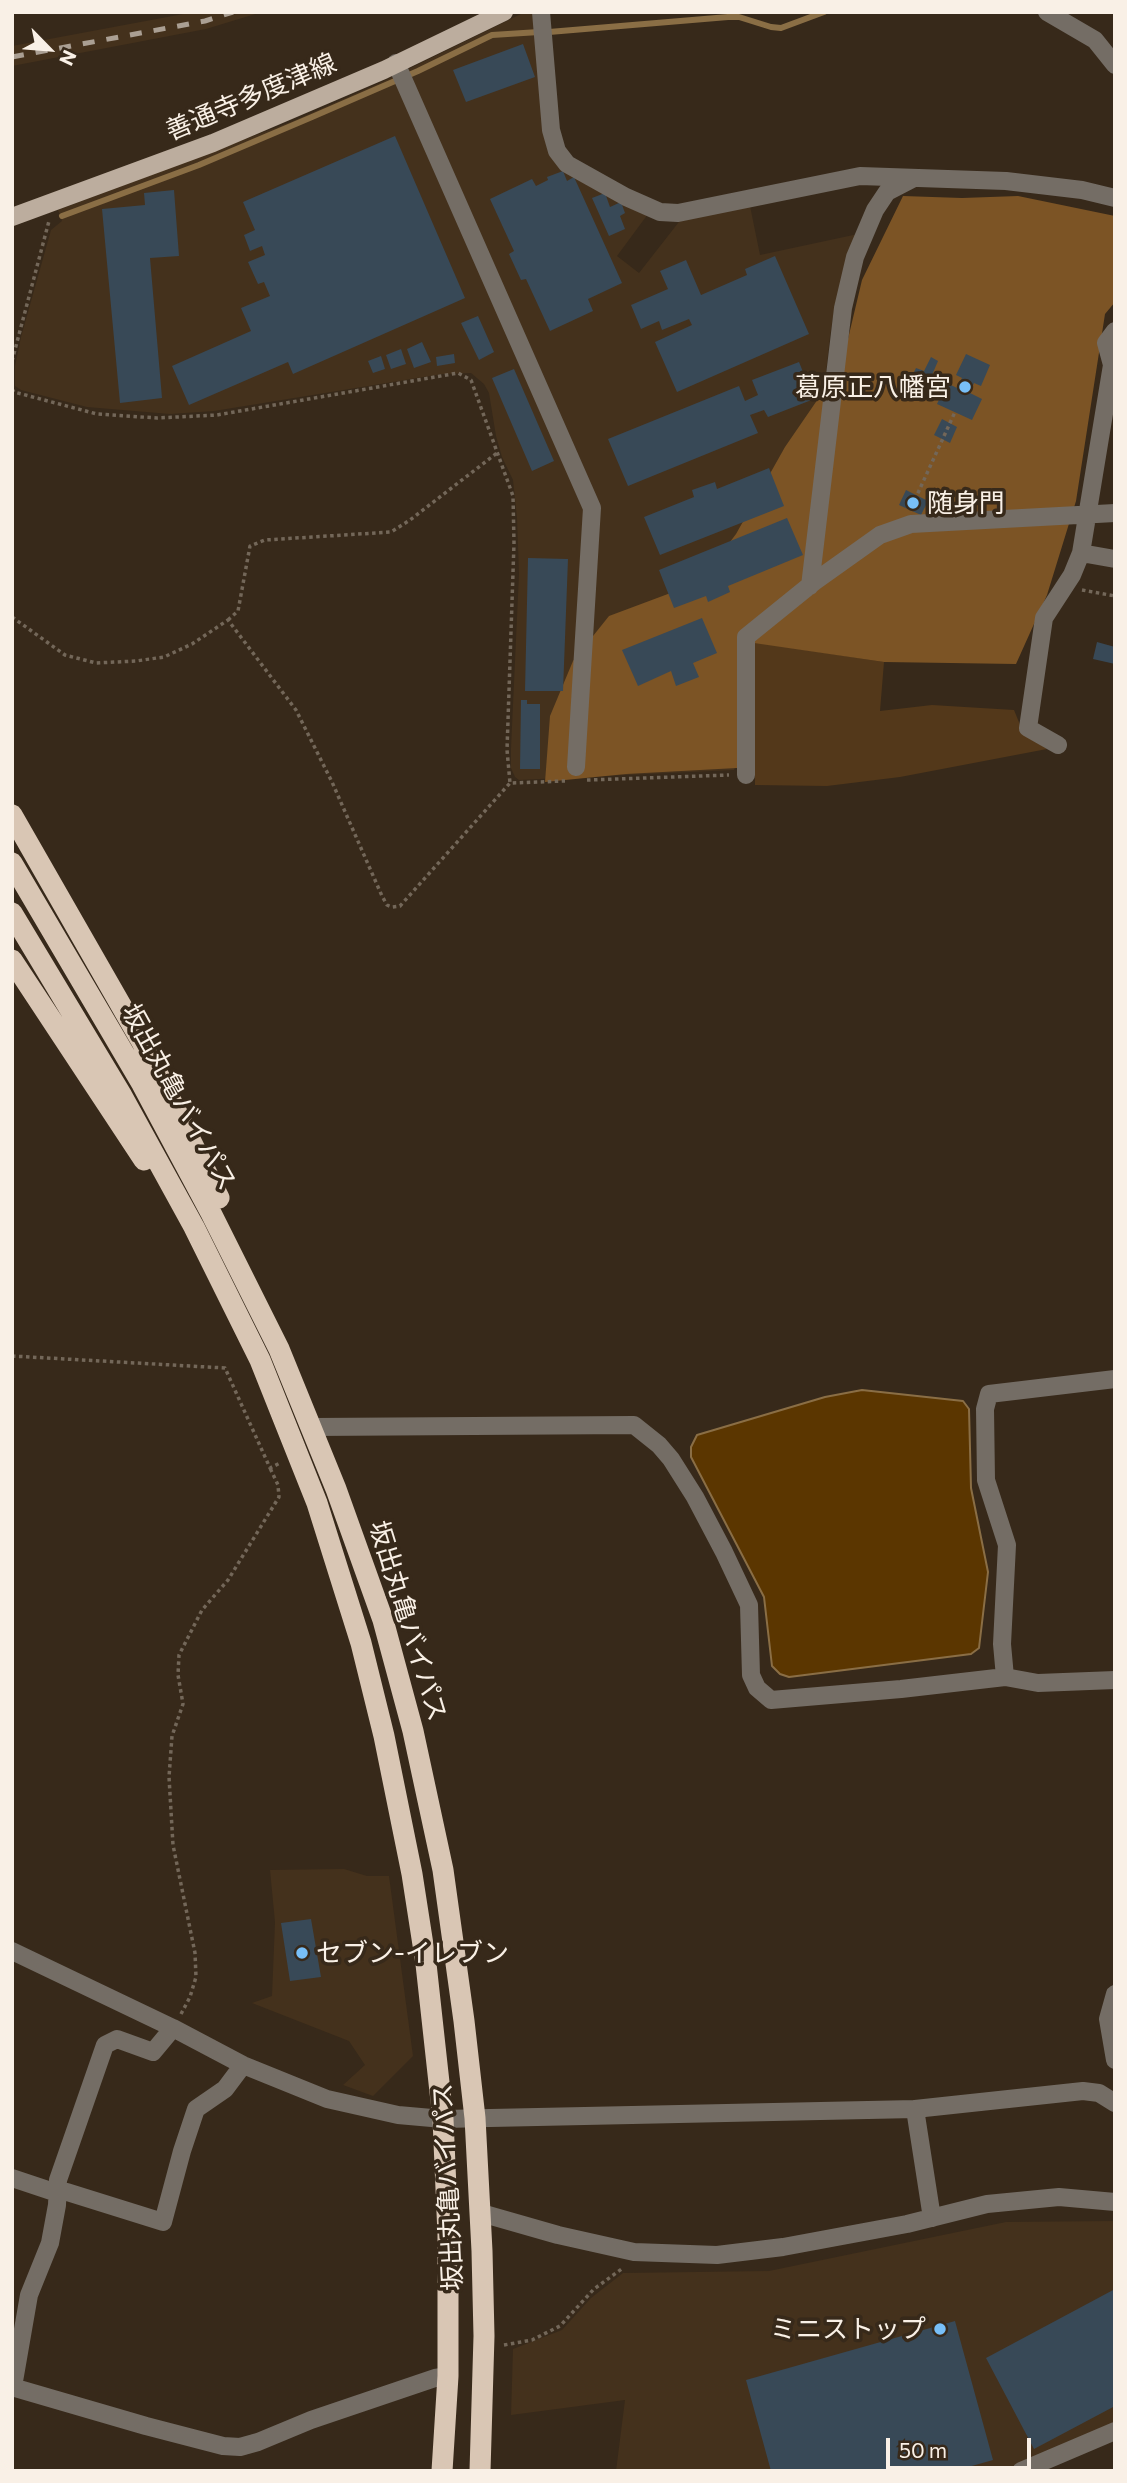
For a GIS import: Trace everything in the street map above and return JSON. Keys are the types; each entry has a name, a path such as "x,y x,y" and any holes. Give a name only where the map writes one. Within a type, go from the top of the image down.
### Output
{"highway":[{"path":"12,815 142,1042 223,1206 254,1278 279,1349"},
{"name":"坂出丸亀バイパス","path":"12,863 142,1084 279,1349 312,1427 383,1620 413,1731 443,1870 475,2118 484,2336 480,2471"},
{"name":"坂出丸亀バイパス","path":"12,913 122,1096 213,1264 260,1360 317,1503 361,1643 384,1736 412,1874 426,1964 443,2119 449,2235 448,2376 442,2471"},
{"path":"12,960 213,1264"}],"main road":[{"name":"善通寺多度津線","path":"12,217 401,73 504,12"}],"street":[{"path":"541,12 551,130 557,151 567,164 626,197 660,212 678,214 860,176 1006,181 1082,190 1115,198"},
{"path":"1047,12 1095,40 1115,65"},
{"path":"401,73 592,508 578,776"},
{"path":"810,586 843,308 855,257 875,210 887,192 914,178"},
{"path":"1058,745 1028,728 1044,618 1065,586 1081,553 1112,365 1106,343 1115,331"},
{"path":"746,775 747,637 810,586 880,535 911,524 1115,513"},
{"path":"1081,553 1115,559"},
{"path":"1005,1677 1002,1644 1007,1545 986,1480 985,1409 989,1394 1115,1379"},
{"path":"312,1427 634,1425 659,1445 671,1459 724,1552 749,1605 751,1675 757,1688 771,1700 1005,1677 1038,1683 1115,1680"},
{"path":"12,1951 173,2028 243,2065 327,2099 398,2115 443,2119 915,2109 1083,2091 1114,2098"},
{"path":"1115,1994 1108,2019 1115,2060"},
{"path":"173,2028 153,2052 117,2039 106,2045 58,2180 50,2243 29,2295 13,2387 146,2426 223,2446 240,2447 311,2420 448,2376"},
{"path":"12,2178 163,2222 196,2109 225,2089 243,2065"},
{"path":"915,2109 932,2218"},
{"path":"481,2213 558,2235 634,2252 717,2255 770,2249 932,2218 987,2204 1047,2198 1115,2202"},
{"path":"1021,2471 1115,2431"}],"path":[{"path":"12,360 54,202"},
{"path":"12,389 13,392 97,414 157,418 217,415 458,373 471,380 513,496 514,543 507,750 510,783"},
{"path":"902,527 955,412"},
{"path":"12,617 65,655 96,663 136,662 164,657 192,643 228,620 237,611 250,546 265,540 391,532 411,520 497,453"},
{"path":"1065,586 1115,596"},
{"path":"228,620 296,710 332,782 387,905 392,907 400,906 510,783 578,776 746,775"},
{"path":"12,1356 225,1368 278,1485 279,1497 228,1580 202,1610 179,1655 178,1675 183,1704 172,1736 169,1777 173,1845 195,1953 196,1978 190,1997 173,2028"},
{"path":"270,1468 298,1456"},
{"path":"502,2345 532,2340 560,2326 594,2289 621,2270 634,2252"}],"shaded area":[{"path":"194,12 262,12 206,29 12,66 12,46"},
{"path":"525,12 535,12 550,152 648,214 617,256 639,273 682,218 750,206 760,255 858,234 835,304 803,583 734,770 519,780 515,777 511,768 511,748 519,574 513,480 496,436 489,393 484,384 471,373 442,374 214,411 170,414 87,407 21,390 15,386 15,366 21,337 51,230 62,221 58,210 293,121 382,82"},
{"path":"903,196 1018,196 1115,216 1115,302 1105,314 1076,501 1047,595 1016,664 884,662 754,643 737,768 545,782 550,716 573,661 609,616 700,582 736,534 785,447 842,364 862,280"},
{"path":"754,642 884,662 880,711 932,705 1014,710 1023,732 1047,749 900,777 827,786 755,785"},
{"path":"862,1390 963,1401 969,1409 971,1488 988,1572 979,1648 971,1654 789,1677 780,1674 772,1666 764,1597 691,1457 691,1447 697,1435 825,1397"},
{"path":"344,1869 367,1876 389,1876 413,2056 373,2096 343,2085 365,2065 349,2041 252,2003 272,1996 275,1922 270,1870"},
{"path":"1115,2221 1115,2422 1013,2468 1002,2471 616,2471 625,2400 511,2415 513,2349 562,2330 591,2298 623,2273 769,2271 1006,2222"}],"building":[{"path":"523,44 535,77 466,102 453,70"},
{"path":"395,136 465,298 293,374 288,362 189,405 172,366 251,331 241,308 270,296 264,282 258,284 248,262 265,255 262,246 250,251 244,235 255,230 243,202"},
{"path":"563,171 567,181 574,177 622,283 588,299 593,311 550,331 526,279 521,280 509,254 514,251 490,199 532,179 536,186 548,180 547,177"},
{"path":"174,190 179,256 150,258 162,398 120,403 102,209 145,205 144,193"},
{"path":"605,193 610,207 621,202 625,213 620,216 625,229 609,236 592,198"},
{"path":"775,256 809,334 677,392 655,342 692,325 689,319 662,330 659,321 641,329 631,305 668,289 660,271 686,260 701,295 747,275 745,269"},
{"path":"478,316 494,352 479,360 461,323"},
{"path":"422,342 431,362 414,368 407,349"},
{"path":"401,349 406,364 391,369 386,355"},
{"path":"454,354 455,363 437,366 436,357"},
{"name":"葛原正八幡宮","path":"966,354 990,365 981,386 974,383 970,393 982,399 972,420 937,404 947,383 957,388 962,378 956,375"},
{"path":"381,356 385,369 373,373 368,361"},
{"path":"931,357 938,361 932,375 945,381 937,398 908,384 916,368 924,371"},
{"path":"799,362 814,399 768,417 764,410 750,415 758,433 628,486 608,439 739,386 745,401 758,395 752,380"},
{"path":"514,369 554,461 532,471 492,378"},
{"path":"942,419 957,427 950,443 934,435"},
{"path":"769,468 784,506 660,555 644,517 694,497 692,490 715,482 717,489"},
{"name":"随身門","path":"906,490 928,501 921,515 899,505"},
{"path":"787,518 803,555 728,586 730,592 708,602 706,596 674,608 659,570"},
{"path":"528,558 568,559 563,691 525,691"},
{"path":"702,618 717,653 693,663 699,677 676,686 671,671 638,686 622,650"},
{"path":"1097,642 1115,647 1115,664 1093,659"},
{"path":"521,700 527,700 527,704 540,704 540,769 520,769"},
{"name":"セブン-イレブン","path":"311,1919 321,1977 290,1981 281,1923"},
{"path":"1115,2289 1115,2406 1034,2449 986,2358"},
{"path":"955,2321 993,2460 954,2471 771,2471 746,2380"}],"waterway":[{"path":"549,32 728,17 739,17 781,28 824,12"},
{"path":"62,216 199,165 418,71 492,35 539,32"}],"railway":[{"path":"12,57 205,21 233,12"}],"place":[{"name":"葛原正八幡宮","path":"965,387"},
{"name":"随身門","path":"913,503"},
{"name":"セブン-イレブン","path":"302,1953"},
{"name":"ミニストップ","path":"940,2329"}]}
